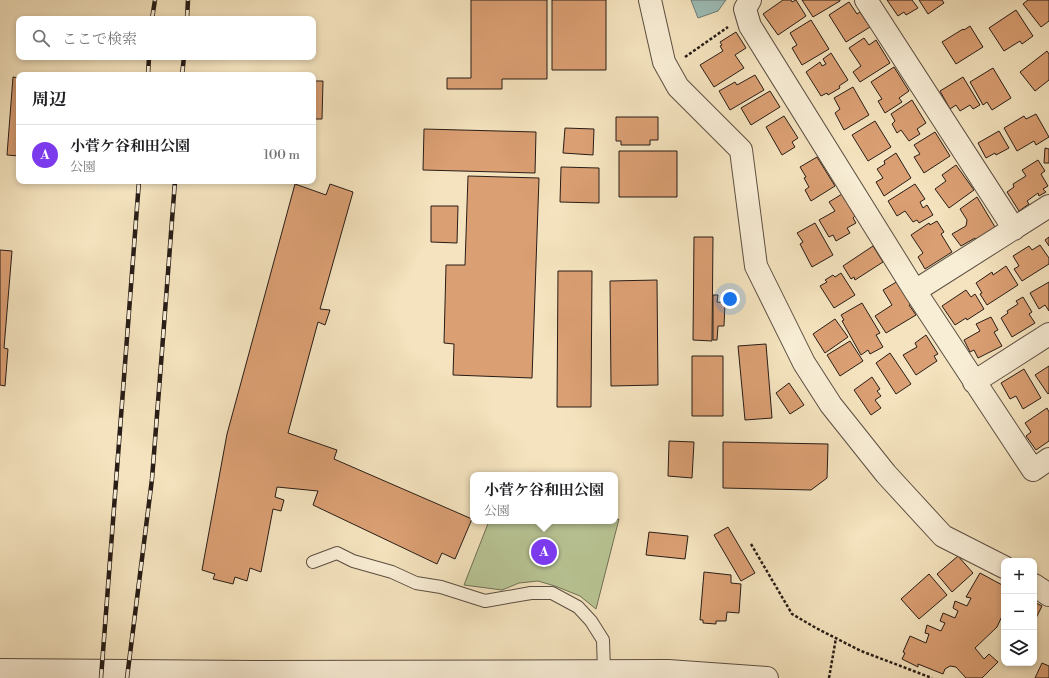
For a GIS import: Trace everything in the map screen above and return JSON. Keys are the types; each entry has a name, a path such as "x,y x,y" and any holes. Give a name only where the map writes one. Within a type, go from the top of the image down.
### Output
{"street":[{"path":"650,0 664,62 678,87 741,150 756,266 804,363 831,405 886,474 943,536 1001,565"},
{"path":"866,0 1014,229"},
{"path":"748,7 750,26 915,291 974,382 1033,470 1049,459"},
{"path":"915,291 1049,206"},
{"path":"974,382 1049,334"},
{"path":"1037,587 1049,595"},
{"path":"0,670 247,672 668,671 767,678"}],"lane":[{"path":"313,562 337,553 353,561 392,572 416,583 441,587 486,601 531,593 552,593 578,607 592,621 603,640 604,671"}],"path":[{"path":"681,60 748,7"},
{"path":"751,544 792,614 861,651 932,678"},
{"path":"829,678 836,638"}],"green space":[{"path":"488,524 618,524 596,609 580,596 538,581 519,583 502,590 464,585"}],"water":[{"path":"691,0 726,0 718,11 698,18"}],"building":[{"path":"471,0 547,0 547,79 502,79 502,89 447,89 447,78 471,78"},
{"path":"552,0 606,0 606,70 552,70"},
{"path":"783,0 791,0 792,2 796,0 806,16 778,35 763,14"},
{"path":"802,0 840,0 840,1 813,17"},
{"path":"887,0 912,0 918,8 906,15 904,12 898,16"},
{"path":"919,0 942,0 944,3 928,14"},
{"path":"1028,0 1049,0 1049,21 1041,27 1023,4"},
{"path":"849,2 857,14 860,12 870,27 846,42 829,15"},
{"path":"1016,10 1033,36 1022,44 1020,41 1004,51 989,28"},
{"path":"811,20 829,49 802,65 792,48 797,45 790,33"},
{"path":"970,26 983,47 956,64 942,42"},
{"path":"736,32 746,48 735,55 744,68 714,87 700,65 723,51 720,46 722,45 720,42"},
{"path":"864,38 869,45 876,40 890,63 860,82 853,72 861,66 849,48"},
{"path":"1047,51 1049,54 1049,80 1035,91 1020,72"},
{"path":"831,53 848,80 839,86 840,88 828,95 827,93 821,96 806,72 820,62 822,66 826,64 823,59"},
{"path":"894,67 909,91 899,98 902,102 885,113 878,101 882,99 871,82"},
{"path":"993,68 1011,98 992,110 987,102 983,105 970,82"},
{"path":"755,75 764,90 730,110 719,91 735,82 737,85"},
{"path":"13,77 16,78 16,156 7,155"},
{"path":"963,77 980,105 973,109 970,105 960,111 956,105 950,109 940,91"},
{"path":"316,81 323,81 322,119 316,119"},
{"path":"853,87 869,115 844,130 835,113 840,109 834,98"},
{"path":"770,91 780,107 751,125 741,108"},
{"path":"912,100 926,123 917,129 920,134 909,141 901,130 897,133 892,124 895,121 891,114"},
{"path":"1036,114 1049,137 1036,145 1034,141 1017,151 1004,128 1024,116 1026,119"},
{"path":"784,116 798,138 792,142 795,147 782,155 766,127"},
{"path":"616,117 658,117 658,140 650,140 650,145 621,145 621,141 616,141"},
{"path":"875,121 891,147 868,161 852,135"},
{"path":"565,128 594,129 593,155 563,153"},
{"path":"424,129 536,132 535,173 423,170"},
{"path":"999,131 1009,148 996,155 995,153 986,158 978,143"},
{"path":"935,132 950,156 924,173 914,157 920,154 914,145"},
{"path":"1045,148 1049,149 1049,163 1044,163"},
{"path":"619,151 677,151 677,197 619,197"},
{"path":"896,153 911,178 884,196 876,182 883,178 877,169 885,164 884,161"},
{"path":"817,157 835,186 811,201 805,190 809,187 804,178 806,177 800,167"},
{"path":"1038,160 1045,171 1041,174 1048,186 1043,189 1046,192 1039,196 1038,193 1027,201 1029,204 1019,211 1007,192 1014,187 1013,184 1026,176 1022,170"},
{"path":"956,165 974,190 949,208 935,189 946,181 942,175"},
{"path":"561,167 599,168 599,203 560,202"},
{"path":"468,176 539,178 532,378 453,375 454,344 444,343 446,265 465,265"},
{"path":"295,184 326,195 330,184 353,192 320,309 330,310 325,325 318,322 288,433 337,450 334,459 470,518 470,524 455,559 442,553 437,564 313,505 318,491 277,487 275,497 284,500 281,511 273,509 261,572 250,568 247,581 235,577 233,584 213,579 215,574 202,570 227,434"},
{"path":"915,184 925,199 920,202 923,208 927,205 933,215 919,223 917,220 913,222 905,211 897,216 888,201"},
{"path":"842,194 855,216 853,218 856,223 847,228 850,233 836,241 833,235 829,237 819,220 835,211 829,202"},
{"path":"977,197 995,227 977,240 975,238 961,246 952,234 966,226 967,220 960,209"},
{"path":"431,206 458,206 457,243 431,242"},
{"path":"937,221 944,232 941,234 952,252 925,269 918,257 923,253 911,235 929,223 930,225"},
{"path":"815,223 833,255 812,267 800,244 803,242 797,233"},
{"path":"694,237 713,237 712,341 693,340"},
{"path":"1049,237 1049,246 1045,240"},
{"path":"1040,245 1049,258 1049,264 1022,281 1014,269 1019,266 1013,256 1029,246 1032,250"},
{"path":"873,246 883,262 855,280 854,277 851,279 843,266"},
{"path":"0,250 12,251 4,348 8,349 5,386 0,385"},
{"path":"1006,266 1018,285 987,305 980,294 982,293 976,283 992,272 993,275"},
{"path":"558,271 592,271 591,407 557,407"},
{"path":"841,273 855,295 834,308 820,286 827,282 825,280 833,275 835,277"},
{"path":"657,280 658,385 611,386 610,281"},
{"path":"898,281 912,304 909,305 916,315 886,333 875,316 892,305 883,290"},
{"path":"1049,282 1049,311 1045,305 1039,309 1030,293"},
{"path":"966,290 971,297 975,294 984,309 967,320 966,318 955,325 942,306"},
{"path":"713,295 718,295 717,302 725,303 724,326 718,326 717,340 713,340"},
{"path":"1023,297 1032,312 1029,314 1035,323 1012,337 1001,318 1008,313 1007,311 1018,304 1016,301"},
{"path":"862,303 880,333 876,335 883,347 870,354 868,350 861,355 842,321 844,320 841,315"},
{"path":"991,317 998,330 994,332 1002,346 978,358 974,350 970,352 964,340 980,331 976,324"},
{"path":"835,319 848,337 825,353 813,334"},
{"path":"926,335 938,354 934,356 937,361 916,375 903,355 917,347 915,343"},
{"path":"850,341 863,361 840,376 827,355"},
{"path":"766,344 772,418 745,420 738,346"},
{"path":"890,353 911,384 896,394 876,363"},
{"path":"692,356 723,356 723,416 692,416"},
{"path":"1049,366 1049,393 1048,394 1035,375"},
{"path":"1024,369 1041,398 1023,409 1016,396 1010,399 1001,383"},
{"path":"872,377 880,389 877,391 881,396 875,400 881,408 871,415 854,390"},
{"path":"789,383 804,405 790,414 776,393"},
{"path":"1047,408 1049,412 1049,441 1036,450 1026,436 1031,432 1025,423"},
{"path":"669,441 694,442 692,478 668,476"},
{"path":"723,442 828,444 827,478 811,490 723,488"},
{"path":"728,527 755,573 741,581 714,535"},
{"path":"649,532 688,536 685,559 646,555"},
{"path":"958,556 973,573 952,592 937,574"},
{"path":"704,572 731,575 731,583 741,584 739,613 727,612 726,621 716,621 716,624 703,623 703,620 700,620"},
{"path":"980,573 1001,584 1001,618 997,627 975,648 984,659 989,654 998,662 982,678 966,678 956,667 950,666 945,669 943,674 918,664 918,667 902,659 905,653 903,652 910,636 926,643 929,634 925,633 927,625 941,631 945,623 940,621 943,613 955,618 958,611 953,608 955,601 967,606 971,598 966,597"},
{"path":"929,574 947,595 919,619 901,599"},
{"path":"1037,604 1042,606 1037,616"},
{"path":"1042,663 1049,666 1049,678 1035,678"}],"railway":[{"path":"152,16 155,0"},
{"path":"187,16 188,0"},
{"path":"148,72 149,60"},
{"path":"182,72 184,60"},
{"path":"101,678 139,184"},
{"path":"127,678 152,479 175,184"}],"place":[{"name":"小菅ケ谷和田公園","path":"544,552"}]}
